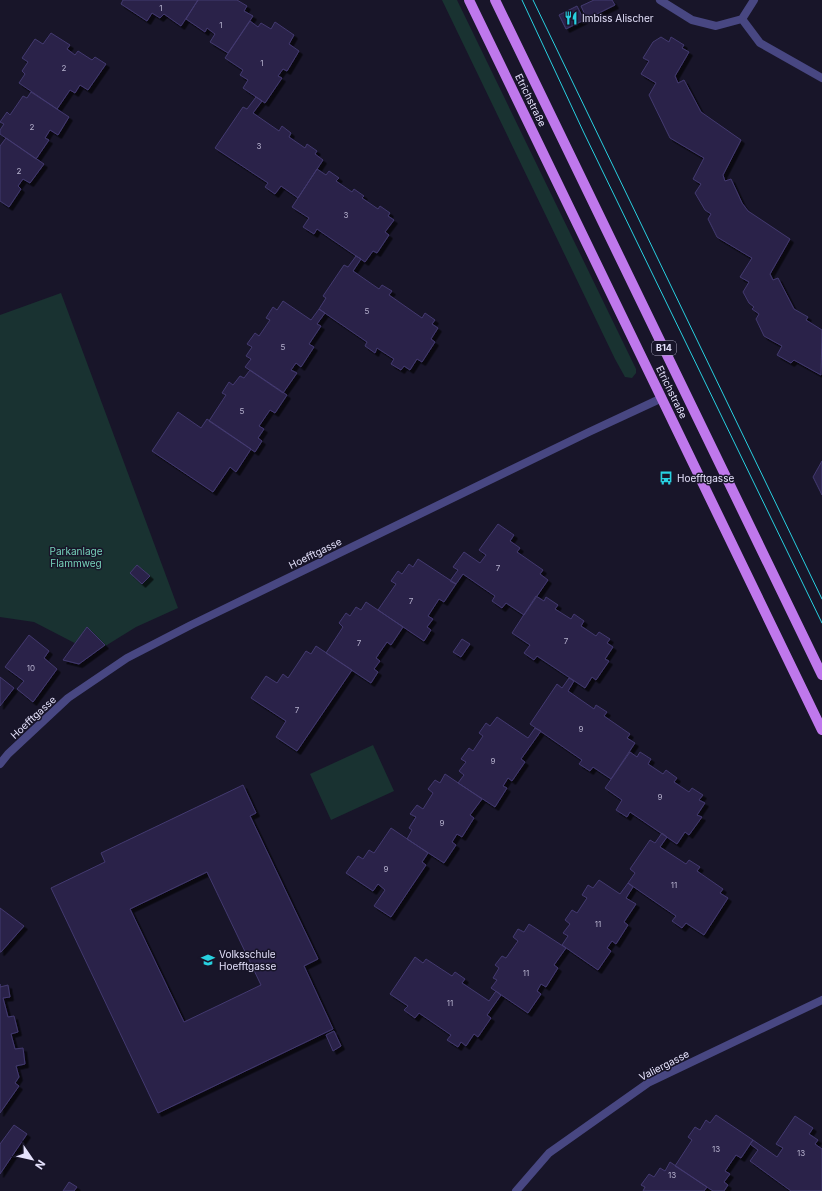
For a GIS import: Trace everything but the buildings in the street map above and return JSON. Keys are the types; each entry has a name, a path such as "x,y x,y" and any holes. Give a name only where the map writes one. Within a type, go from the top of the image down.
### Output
{"main road":[{"name":"Etrichstraße","path":"469,0 822,730"},
{"name":"Etrichstraße","path":"495,0 822,675"}],"street":[{"path":"660,0 692,20 716,26 742,19 754,0"},
{"path":"742,19 760,43 822,78"},
{"name":"Hoefftgasse","path":"0,764 8,754 68,698 127,658 254,594 662,398"},
{"name":"Valiergasse","path":"516,1191 549,1154 648,1083 822,1000"}],"green space":[{"path":"442,0 457,0 636,369 636,373 632,378 625,377 615,359"},
{"name":"Parkanlage Flammweg","path":"61,293 178,608 136,627 94,653 34,622 0,617 0,315"},
{"path":"373,745 394,791 331,820 310,774"}],"tram line":[{"path":"522,0 584,133 822,623"},
{"path":"533,0 822,599"}],"place":[{"name":"Imbiss Alischer","path":"571,18"},
{"name":"Hoefftgasse","path":"666,478"},
{"name":"Volksschule Hoefftgasse","path":"208,960"}]}
